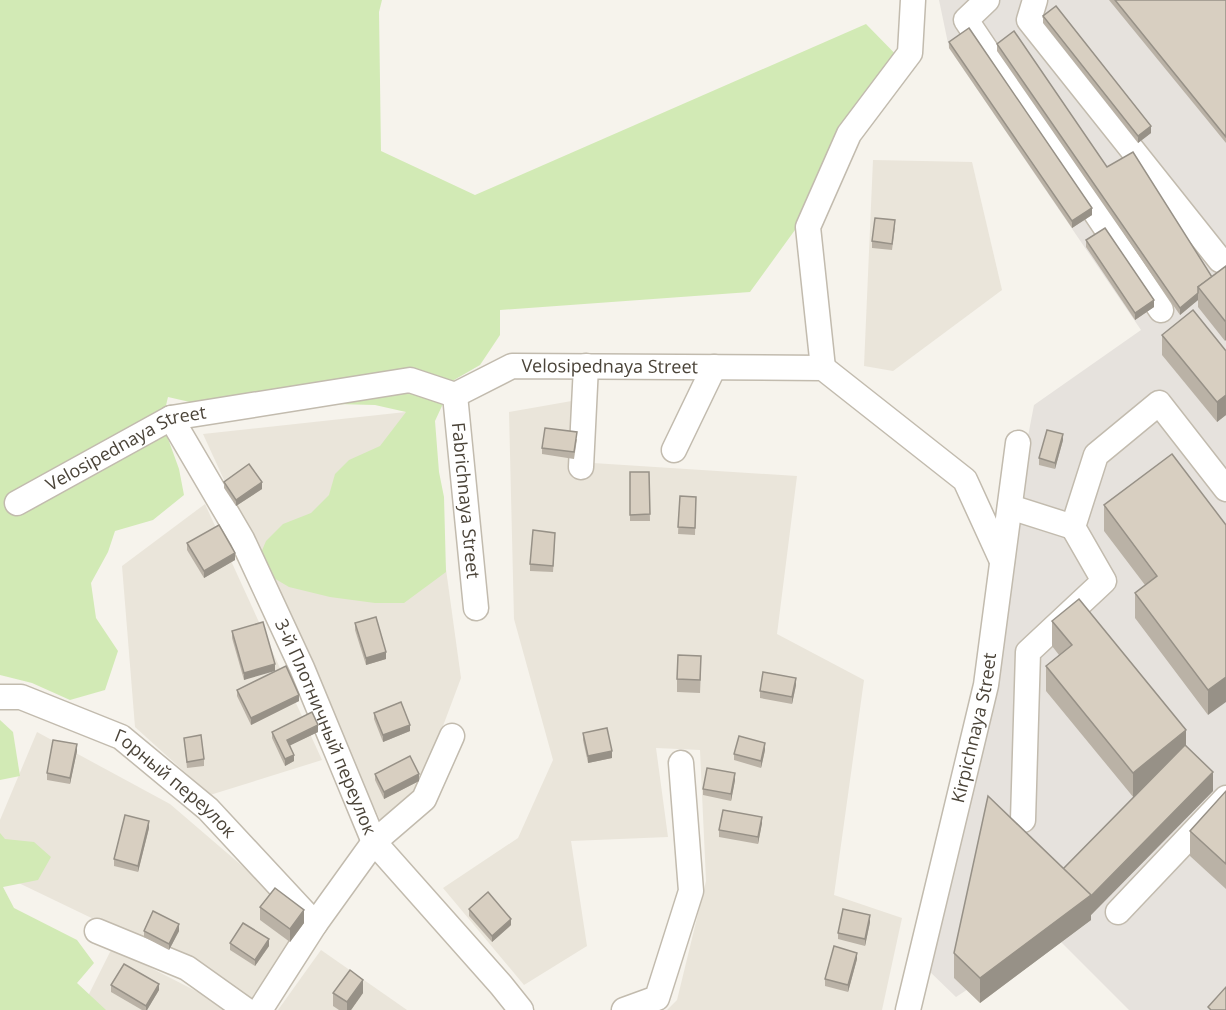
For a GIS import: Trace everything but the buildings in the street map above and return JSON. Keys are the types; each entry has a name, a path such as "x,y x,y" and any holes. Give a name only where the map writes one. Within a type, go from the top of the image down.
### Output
{"street":[{"path":"913,0 910,53 849,134 808,226 823,368 965,480 1002,561"},
{"path":"987,0 966,20 1161,310"},
{"path":"1035,0 1029,21 1220,260"},
{"name":"Velosipednaya Street","path":"17,503 171,418 410,380 455,395 512,366 823,368"},
{"path":"581,467 586,366"},
{"path":"674,450 714,367"},
{"name":"Fabrichnaya Street","path":"455,395 476,608"},
{"path":"1073,527 1096,455 1159,403 1226,489"},
{"name":"3-й Плотничный переулок","path":"171,418 242,539 302,668 374,842 501,985 520,1010"},
{"name":"Kirpichnaya Street","path":"908,1010 986,685 1018,443"},
{"path":"1010,507 1073,527 1104,581 1028,652 1023,820"},
{"name":"Горный переулок","path":"0,696 21,697 121,737 208,809 315,924"},
{"path":"260,1010 315,924 374,842 424,799 452,736"},
{"path":"624,1010 657,998 691,891 681,763"},
{"path":"1118,912 1226,798"},
{"path":"97,931 187,968 246,1010"}],"shaded area":[{"path":"939,0 1226,0 1226,1010 1129,1010 1052,933 956,997 926,968 1034,405 1141,330 949,48"},
{"path":"873,160 972,162 1002,290 893,371 864,366"},
{"path":"583,399 593,463 797,476 777,634 864,680 834,895 902,918 882,1010 667,1010 677,1000 706,881 700,750 656,748 668,837 571,841 587,946 524,985 443,888 518,838 553,760 514,619 509,412"},
{"path":"424,410 461,678 419,790 380,820 203,434"},
{"path":"205,504 322,760 210,795 135,727 122,566"},
{"path":"37,732 170,804 309,923 252,998 0,874 0,820"},
{"path":"112,948 233,1010 91,1010 83,1006"},
{"path":"321,950 407,1010 278,1010"}],"green space":[{"path":"0,0 382,0 379,12 381,151 475,195 866,24 911,70 750,292 500,310 500,335 480,365 454,380 435,421 439,472 444,497 446,572 404,603 375,603 330,597 289,587 255,567 266,541 283,524 311,513 329,495 335,474 349,460 380,446 406,412 375,405 335,404 242,414 168,397 162,422 179,469 184,495 153,520 115,531 108,552 91,583 96,618 118,651 105,690 70,700 32,683 0,675"},
{"path":"0,720 13,732 20,776 0,780"},
{"path":"0,833 5,839 34,842 51,857 38,880 3,887 14,908 77,940 94,963 77,983 106,1010 0,1010"}]}
